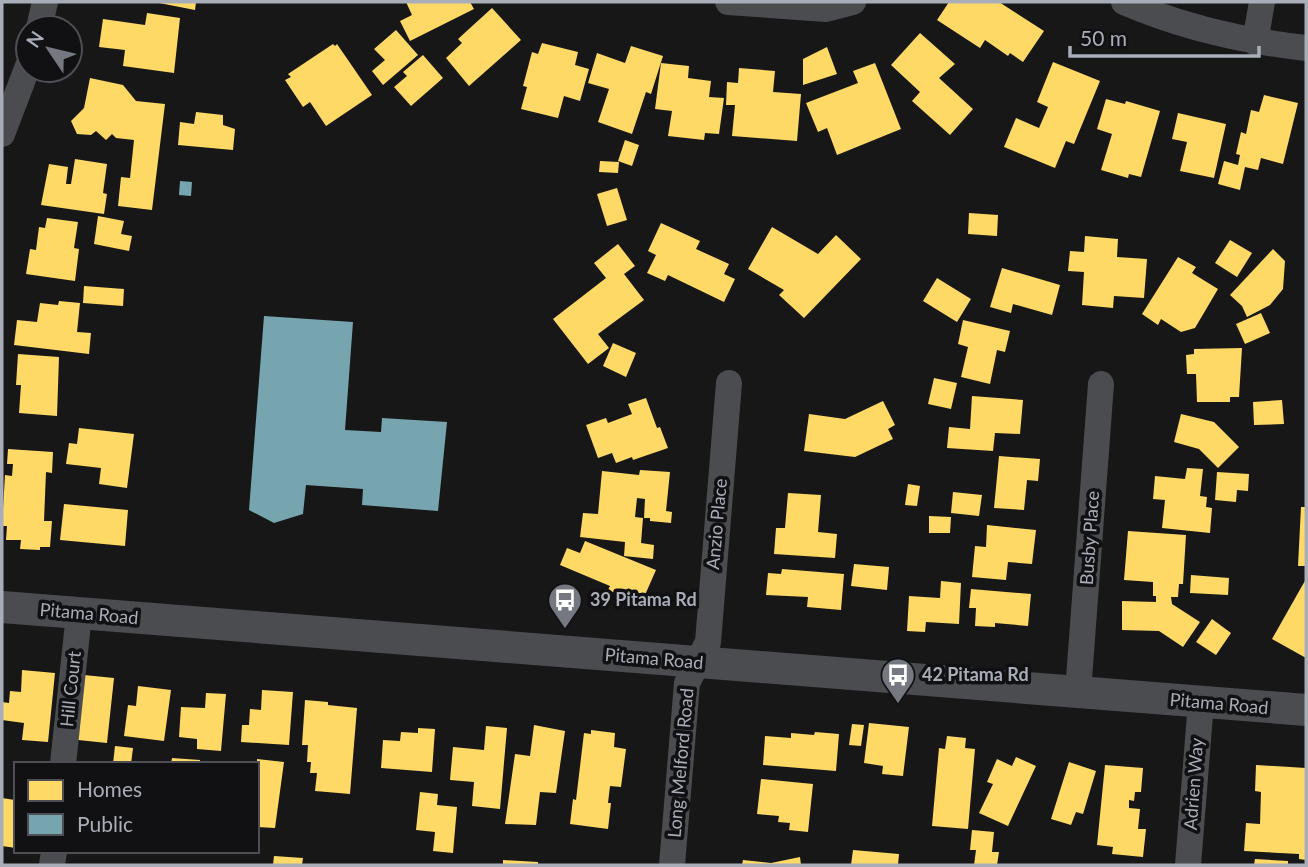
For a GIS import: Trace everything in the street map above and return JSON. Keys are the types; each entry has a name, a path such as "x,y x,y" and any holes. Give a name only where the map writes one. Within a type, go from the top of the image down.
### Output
{"street":[{"path":"728,2 826,9 853,2"},
{"path":"1124,2 1175,21 1255,43 1306,48"},
{"path":"1255,43 1262,2"},
{"path":"2,134 21,84"},
{"name":"Anzio Place","path":"697,663 708,642 729,383"},
{"name":"Busby Place","path":"1078,692 1101,384"},
{"name":"Pitama Road","path":"2,607 1306,710"},
{"name":"Hill Court","path":"63,762 79,614"},
{"name":"Long Melford Road","path":"672,865 687,683 697,663"},
{"name":"Adrien Way","path":"1188,865 1201,702"}],"building: Homes":[{"path":"154,2 196,2 195,10"},
{"path":"406,2 470,2 474,9 410,41 400,21 412,15"},
{"path":"949,2 999,2 1044,31 1023,62 1010,53 1008,56 985,40 980,48 937,20"},
{"path":"492,8 521,40 469,86 446,58 462,43 458,39"},
{"path":"147,13 180,18 174,73 123,66 125,50 99,47 103,19 145,25"},
{"path":"396,30 418,55 383,85 372,71 385,60 374,49"},
{"path":"920,33 955,64 939,78 973,109 950,135 912,101 920,92 891,65"},
{"path":"542,43 578,52 575,65 589,69 580,101 564,96 558,118 521,109 527,87 523,86 532,52 538,54"},
{"path":"337,44 372,95 326,126 310,102 303,107 285,80 291,77 288,74"},
{"path":"631,46 663,56 651,94 646,92 632,134 598,122 609,89 588,83 597,53 625,63"},
{"path":"827,47 837,74 803,85 803,59"},
{"path":"423,55 443,78 411,106 394,87 407,76 403,72"},
{"path":"1053,62 1100,81 1074,144 1066,141 1055,168 1004,147 1016,118 1039,128 1048,107 1037,102"},
{"path":"661,63 689,66 688,78 711,81 709,97 724,98 719,134 705,133 704,140 668,136 672,111 655,109"},
{"path":"875,63 901,129 837,155 827,128 818,132 806,103 858,83 853,71"},
{"path":"739,68 775,71 773,92 801,94 797,141 732,136 735,105 726,105 727,82 738,83"},
{"path":"90,78 123,85 136,101 165,104 152,210 118,206 121,177 130,178 134,140 116,138 112,134 106,140 96,131 91,135 77,134 71,121 84,108"},
{"path":"1264,95 1298,103 1283,164 1261,158 1258,170 1245,167 1240,190 1218,184 1224,161 1238,165 1240,155 1236,154 1241,132 1246,134 1251,110 1259,112"},
{"path":"1106,99 1125,104 1126,101 1160,111 1141,177 1129,174 1128,178 1101,170 1112,134 1097,129"},
{"path":"196,112 223,115 223,125 235,129 233,150 178,145 180,122 194,124"},
{"path":"1178,113 1226,124 1214,178 1180,171 1187,142 1172,139"},
{"path":"625,140 639,145 632,166 618,161"},
{"path":"75,159 107,164 103,193 107,194 104,214 41,205 49,164 68,167 66,184 71,184"},
{"path":"600,161 619,162 618,173 599,172"},
{"path":"617,188 627,220 607,226 597,194"},
{"path":"969,213 998,215 997,236 968,234"},
{"path":"98,216 124,221 121,234 132,236 129,251 94,244"},
{"path":"47,218 78,222 74,248 79,249 75,281 26,274 30,249 36,250 39,227 45,228"},
{"path":"661,223 700,241 696,249 729,264 724,274 735,279 724,302 668,275 665,281 647,273 656,255 648,251"},
{"path":"772,227 818,254 836,235 861,259 804,318 779,295 784,290 748,269"},
{"path":"1085,236 1118,239 1117,257 1147,259 1144,298 1114,296 1113,308 1082,305 1084,272 1068,271 1070,251 1084,252"},
{"path":"1230,240 1252,253 1237,277 1215,263"},
{"path":"618,244 635,266 624,274 644,300 598,334 609,348 588,364 553,319 606,278 594,263"},
{"path":"1273,249 1285,261 1283,289 1270,305 1247,317 1242,306 1230,295"},
{"path":"1178,257 1196,267 1192,273 1218,289 1195,328 1181,332 1161,319 1158,325 1142,314"},
{"path":"1002,268 1060,285 1052,315 1013,304 1011,313 990,307"},
{"path":"937,278 971,299 957,322 923,301"},
{"path":"84,286 124,289 123,306 83,303"},
{"path":"59,301 80,303 77,332 91,333 89,354 14,345 17,320 37,322 40,303 58,305"},
{"path":"1261,313 1270,333 1245,344 1236,324"},
{"path":"963,320 1010,331 1005,352 997,350 990,384 961,377 968,347 958,344"},
{"path":"613,343 636,353 626,377 603,366"},
{"path":"1242,348 1239,397 1230,397 1230,402 1197,402 1196,374 1187,374 1186,355 1194,354 1194,349"},
{"path":"18,354 59,357 57,416 19,413 21,385 16,385"},
{"path":"934,378 957,383 951,409 928,404"},
{"path":"972,396 1023,400 1020,434 995,433 993,451 947,448 949,427 970,429"},
{"path":"646,398 668,448 616,463 612,453 598,458 586,425 606,418 608,423 632,414 628,404"},
{"path":"1282,400 1284,424 1254,425 1253,402"},
{"path":"883,401 895,425 888,429 893,439 855,457 804,451 809,414 845,419"},
{"path":"1181,414 1214,422 1239,447 1218,468 1199,449 1174,442"},
{"path":"79,428 134,434 127,488 99,484 101,468 66,464 69,443 77,444"},
{"path":"8,449 53,452 52,473 46,472 44,521 52,521 50,547 40,547 40,550 20,549 21,540 6,540 7,526 2,526 5,475 12,476 13,464 7,464"},
{"path":"999,456 1040,459 1038,481 1027,480 1024,510 994,508"},
{"path":"1187,468 1203,469 1200,496 1207,497 1206,507 1212,508 1210,533 1162,528 1165,500 1153,499 1155,476 1185,479"},
{"path":"640,470 670,472 666,511 672,512 671,523 644,518 645,499 637,498 635,517 643,518 641,543 654,545 653,559 624,556 625,542 580,537 583,513 598,514 602,471 639,475"},
{"path":"1217,472 1249,474 1248,491 1237,490 1236,502 1215,500"},
{"path":"908,484 920,486 917,506 905,505"},
{"path":"953,492 982,495 979,516 951,513"},
{"path":"788,493 821,495 818,532 837,534 835,558 774,554 776,528 785,528"},
{"path":"64,504 128,510 125,546 60,540"},
{"path":"1301,507 1306,507 1306,566 1298,566"},
{"path":"929,516 951,517 950,533 929,533"},
{"path":"987,525 1036,530 1032,564 1008,562 1006,580 972,577 975,546 986,547"},
{"path":"1128,531 1186,535 1183,584 1179,584 1178,597 1171,597 1172,604 1200,622 1183,647 1159,631 1122,630 1122,601 1156,602 1153,582 1124,580"},
{"path":"585,541 656,570 641,604 608,590 610,586 560,565 567,548 580,553"},
{"path":"854,564 889,567 887,590 851,586"},
{"path":"782,569 844,574 841,610 807,607 808,597 766,595 768,573 781,574"},
{"path":"1191,575 1229,578 1228,595 1190,593"},
{"path":"1306,579 1306,658 1272,639"},
{"path":"941,581 961,583 959,624 926,622 925,632 907,631 909,596 940,598"},
{"path":"971,589 1031,594 1028,626 995,623 995,627 975,626 976,608 969,608"},
{"path":"1212,619 1231,633 1216,655 1196,642"},
{"path":"22,670 55,673 48,742 22,740 24,723 2,720 2,702 9,703 10,691 21,692"},
{"path":"84,675 114,678 107,743 78,740"},
{"path":"138,686 171,690 164,741 124,736 128,705 136,706"},
{"path":"262,690 293,692 289,745 241,742 242,725 249,725 250,709 261,710"},
{"path":"206,693 226,694 221,751 197,749 197,739 179,737 181,707 205,708"},
{"path":"305,700 357,708 350,794 315,791 317,773 310,773 311,762 307,762 308,745 302,745"},
{"path":"869,723 909,727 903,776 882,774 883,766 864,763"},
{"path":"852,724 864,725 861,746 849,745"},
{"path":"534,725 565,731 556,793 540,792 536,825 505,824 515,754 530,756"},
{"path":"486,726 507,728 500,809 472,806 474,782 450,780 453,747 484,750"},
{"path":"418,728 435,729 432,772 381,768 383,740 400,741 401,732 418,733"},
{"path":"591,730 615,733 614,747 626,749 621,787 610,786 608,829 570,824 573,799 576,800 584,733 591,734"},
{"path":"815,732 839,734 836,771 763,765 765,736 791,738 791,733 814,735"},
{"path":"947,736 966,738 965,748 975,749 968,829 932,826 939,748 945,749"},
{"path":"115,746 133,748 131,762 113,762"},
{"path":"1016,757 1036,766 1008,826 979,813 993,784 987,782 997,759 1012,766"},
{"path":"172,758 200,760 200,762 171,762"},
{"path":"257,759 284,762 275,828 259,827"},
{"path":"1069,762 1096,771 1083,814 1076,812 1071,825 1051,819"},
{"path":"1105,765 1143,768 1141,792 1135,792 1134,801 1129,800 1129,808 1140,809 1138,829 1146,829 1143,857 1112,854 1113,847 1097,845"},
{"path":"1256,765 1306,768 1306,860 1299,859 1299,854 1244,851 1246,823 1260,824 1261,792 1255,791"},
{"path":"761,779 813,784 808,832 789,830 790,823 778,822 779,816 757,814"},
{"path":"420,792 438,794 437,805 457,807 453,853 433,851 435,832 416,830"},
{"path":"2,798 14,800 14,848 2,846"},
{"path":"972,830 994,832 992,852 999,852 997,865 974,865 976,850 970,850"},
{"path":"853,850 899,854 898,865 851,865"},
{"path":"274,856 303,858 302,865 273,865"},
{"path":"800,857 801,865 742,865 743,860 771,863"},
{"path":"1255,859 1288,861 1288,865 1254,865"},
{"path":"503,860 538,862 538,865 503,865"}],"building: Public":[{"path":"180,181 192,182 191,196 179,195"},
{"path":"264,316 353,322 345,430 381,432 382,418 447,422 438,511 362,505 363,489 306,485 303,514 274,523 249,510"}],"place":[{"name":"39 Pitama Rd","path":"565,630"},
{"name":"42 Pitama Rd","path":"898,705"}]}
